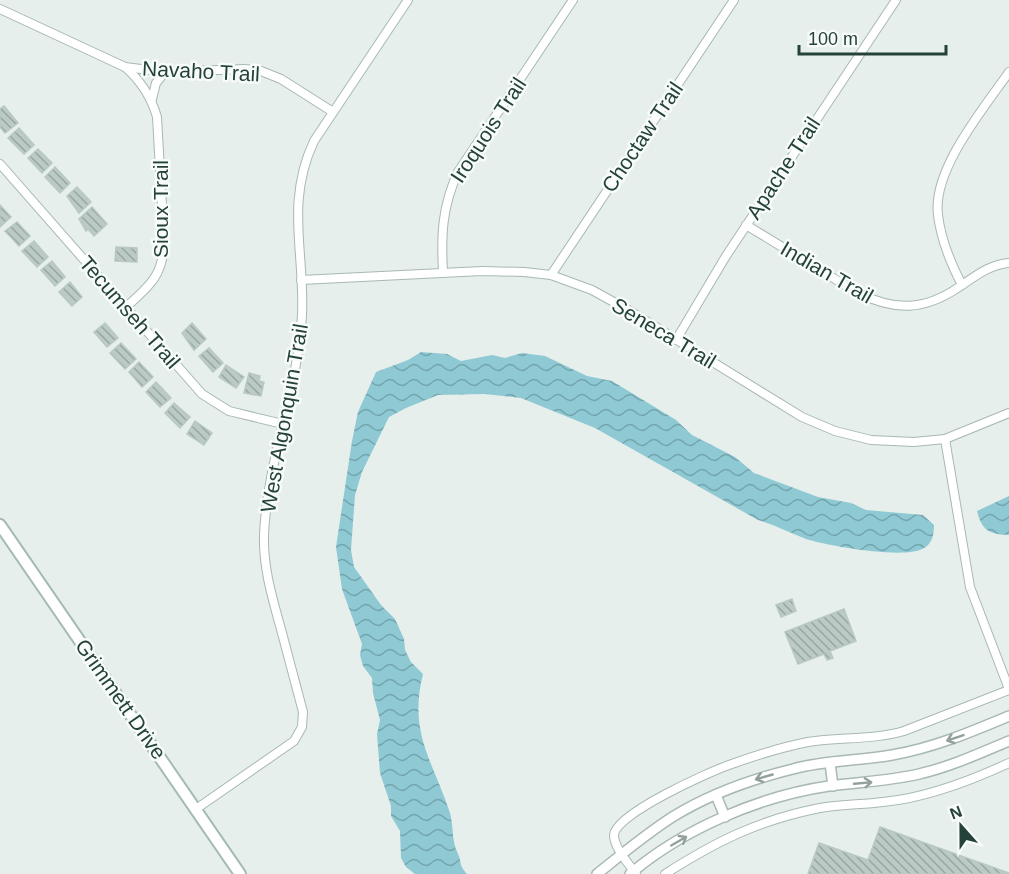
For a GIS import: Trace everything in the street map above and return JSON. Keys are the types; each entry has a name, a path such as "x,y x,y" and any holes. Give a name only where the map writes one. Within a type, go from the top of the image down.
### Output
{"main road":[{"name":"Grimmett Drive","path":"0,525 240,874"}],"street":[{"name":"West Algonquin Trail","path":"196,809 294,741 303,727 303,712 268,584 265,559 267,510 302,314 298,191 306,159 314,141 408,0"},
{"name":"Iroquois Trail","path":"443,273 442,221 450,190 458,172 573,0"},
{"name":"Choctaw Trail","path":"551,275 734,0"},
{"name":"Apache Trail","path":"676,340 746,225 896,0"},
{"name":"Navaho Trail","path":"0,9 124,67 165,72 245,69 261,71 281,79 333,112"},
{"name":"Sioux Trail","path":"124,67 152,99 157,117 164,254 155,279 126,307"},
{"path":"152,99 153,88 165,72"},
{"path":"962,285 947,254 937,214 938,196 950,159 1009,72"},
{"name":"Tecumseh Trail","path":"0,164 202,394 239,415 283,423"},
{"name":"Indian Trail","path":"746,225 858,292 884,303 915,306 941,298 985,269 1009,263"},
{"name":"Seneca Trail","path":"301,280 443,273 524,272 551,275 592,290 802,417 835,431 871,440 914,442 945,439 1009,413"},
{"path":"945,439 970,587 1009,690 904,731 889,735 808,742 729,765 687,782 634,812 617,825 614,835 633,873 675,843 754,804 789,794 833,786 882,782 921,774 1009,741"},
{"path":"597,874 674,816 716,795 754,780 795,768 892,755 927,747 1009,716"},
{"path":"830,763 833,786"},
{"path":"665,874 733,834 756,824 816,808 882,802 929,794 1009,763"},
{"path":"716,795 725,817"}],"water":[{"path":"421,352 447,354 461,361 492,355 505,358 522,353 545,356 587,376 612,381 676,420 692,435 735,457 754,473 818,497 851,503 866,510 923,515 934,525 932,539 922,549 899,553 847,548 806,539 758,520 595,428 521,398 485,394 438,395 389,417 362,472 355,495 351,550 354,567 381,605 395,619 411,662 423,674 418,713 420,730 450,813 453,839 461,865 467,874 415,874 406,867 401,858 400,831 391,816 391,806 380,773 377,734 380,720 373,693 372,678 363,666 360,655 362,644 342,589 336,547 358,412 376,372 408,360"},
{"path":"1009,496 1009,535 996,534 987,530 981,523 977,511"}],"building":[{"path":"4,106 18,123 5,133 0,127 0,109"},
{"path":"19,128 34,145 24,154 8,138"},
{"path":"38,149 52,163 42,173 28,158"},
{"path":"55,167 70,183 60,193 45,177"},
{"path":"77,187 91,202 79,213 67,196"},
{"path":"0,205 11,217 0,227"},
{"path":"92,207 107,224 94,236 88,229 86,231 79,219"},
{"path":"17,222 30,236 19,246 5,231"},
{"path":"34,241 48,257 37,267 22,251"},
{"path":"116,247 137,248 137,262 115,261"},
{"path":"52,261 65,277 55,286 41,270"},
{"path":"70,282 82,297 72,306 59,292"},
{"path":"105,323 118,338 107,347 94,332"},
{"path":"192,323 206,339 194,350 182,333"},
{"path":"121,343 136,359 125,369 110,353"},
{"path":"209,348 223,363 213,372 199,356"},
{"path":"139,362 153,377 142,387 129,372"},
{"path":"226,365 244,377 236,388 219,377"},
{"path":"249,373 260,376 259,381 264,382 261,396 244,393"},
{"path":"156,382 171,398 160,407 146,392"},
{"path":"174,403 190,417 180,428 165,413"},
{"path":"195,421 212,433 204,445 187,434"},
{"path":"792,599 796,611 781,617 776,605"},
{"path":"844,609 856,641 830,651 833,658 827,660 824,654 798,664 785,632"},
{"path":"880,827 1009,874 808,874 819,843 868,860"}]}
